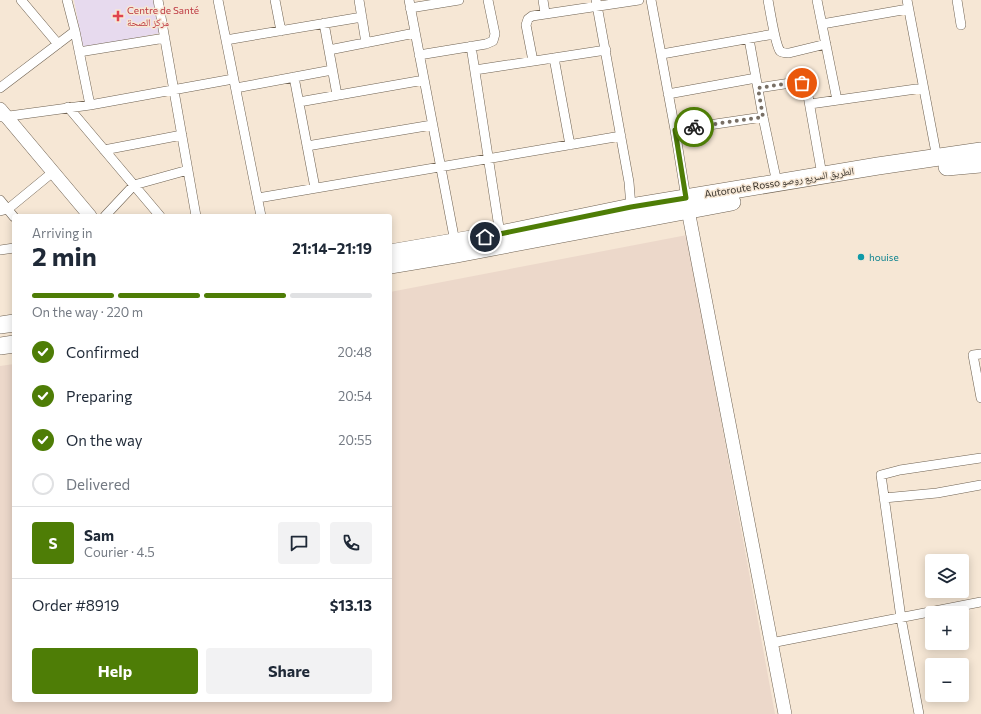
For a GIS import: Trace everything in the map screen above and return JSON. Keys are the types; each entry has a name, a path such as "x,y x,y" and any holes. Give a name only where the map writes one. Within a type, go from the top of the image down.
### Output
{"highway":[{"name":"Autoroute Rosso الطريق السريع روصو","path":"392,265 456,254 777,183 981,151"},
{"name":"Autoroute Rosso الطريق السريع روصو","path":"392,253 500,234 631,207 687,204 938,168 981,164"},
{"path":"0,325 12,323"},
{"path":"0,346 12,344"}],"street":[{"path":"22,0 58,44"},
{"path":"67,0 90,105"},
{"path":"158,0 196,214"},
{"path":"218,0 261,214"},
{"path":"275,0 281,31"},
{"path":"359,0 366,43"},
{"path":"455,242 409,4 458,0"},
{"path":"419,55 486,44 492,41 495,34 488,0"},
{"path":"543,0 545,13"},
{"path":"533,61 526,25 528,19 532,16 597,3 639,0"},
{"path":"652,0 687,204 785,714"},
{"path":"768,0 774,34 779,50 783,53 788,53 826,44"},
{"path":"817,0 837,100"},
{"path":"957,0 961,25"},
{"path":"597,3 629,182 631,207"},
{"path":"822,24 907,4 937,158"},
{"path":"226,40 362,17"},
{"path":"324,23 337,95"},
{"path":"0,88 75,31"},
{"path":"329,50 415,33"},
{"path":"662,54 774,34"},
{"path":"79,52 165,38"},
{"path":"749,39 777,183"},
{"path":"471,46 490,159 500,234"},
{"path":"475,70 606,50"},
{"path":"554,58 570,145"},
{"path":"2,114 90,105 174,90 294,77 332,70"},
{"path":"294,77 315,188"},
{"path":"668,94 756,78"},
{"path":"299,102 424,80"},
{"path":"758,88 797,82 802,83 807,90 822,175"},
{"path":"810,104 923,88"},
{"path":"68,107 158,214"},
{"path":"2,114 88,214"},
{"path":"675,130 763,117"},
{"path":"307,146 432,125"},
{"path":"104,150 182,135"},
{"path":"258,198 621,136"},
{"path":"107,214 134,185 188,170"},
{"path":"0,200 4,210 53,172"},
{"path":"0,250 12,248"},
{"path":"981,354 973,355 981,398"},
{"path":"919,714 901,618 881,475 900,470 981,458"},
{"path":"884,498 937,493 981,486"},
{"path":"771,643 981,602"}],"shaded area":[{"name":"Centre de Santé مركز الصحة","path":"74,0 154,0 161,33 83,48"},
{"path":"687,235 775,714 0,714 0,366 12,364 12,702 392,702 392,292"}],"way so far":[{"path":"694,127 763,117 758,88 797,82 802,83"}],"place":[{"name":"Centre de Santé مركز الصحة","path":"118,16"},
{"name":"houise","path":"861,257"}],"route":[{"path":"485,237 631,207 686,198 675,130 694,127"}]}
